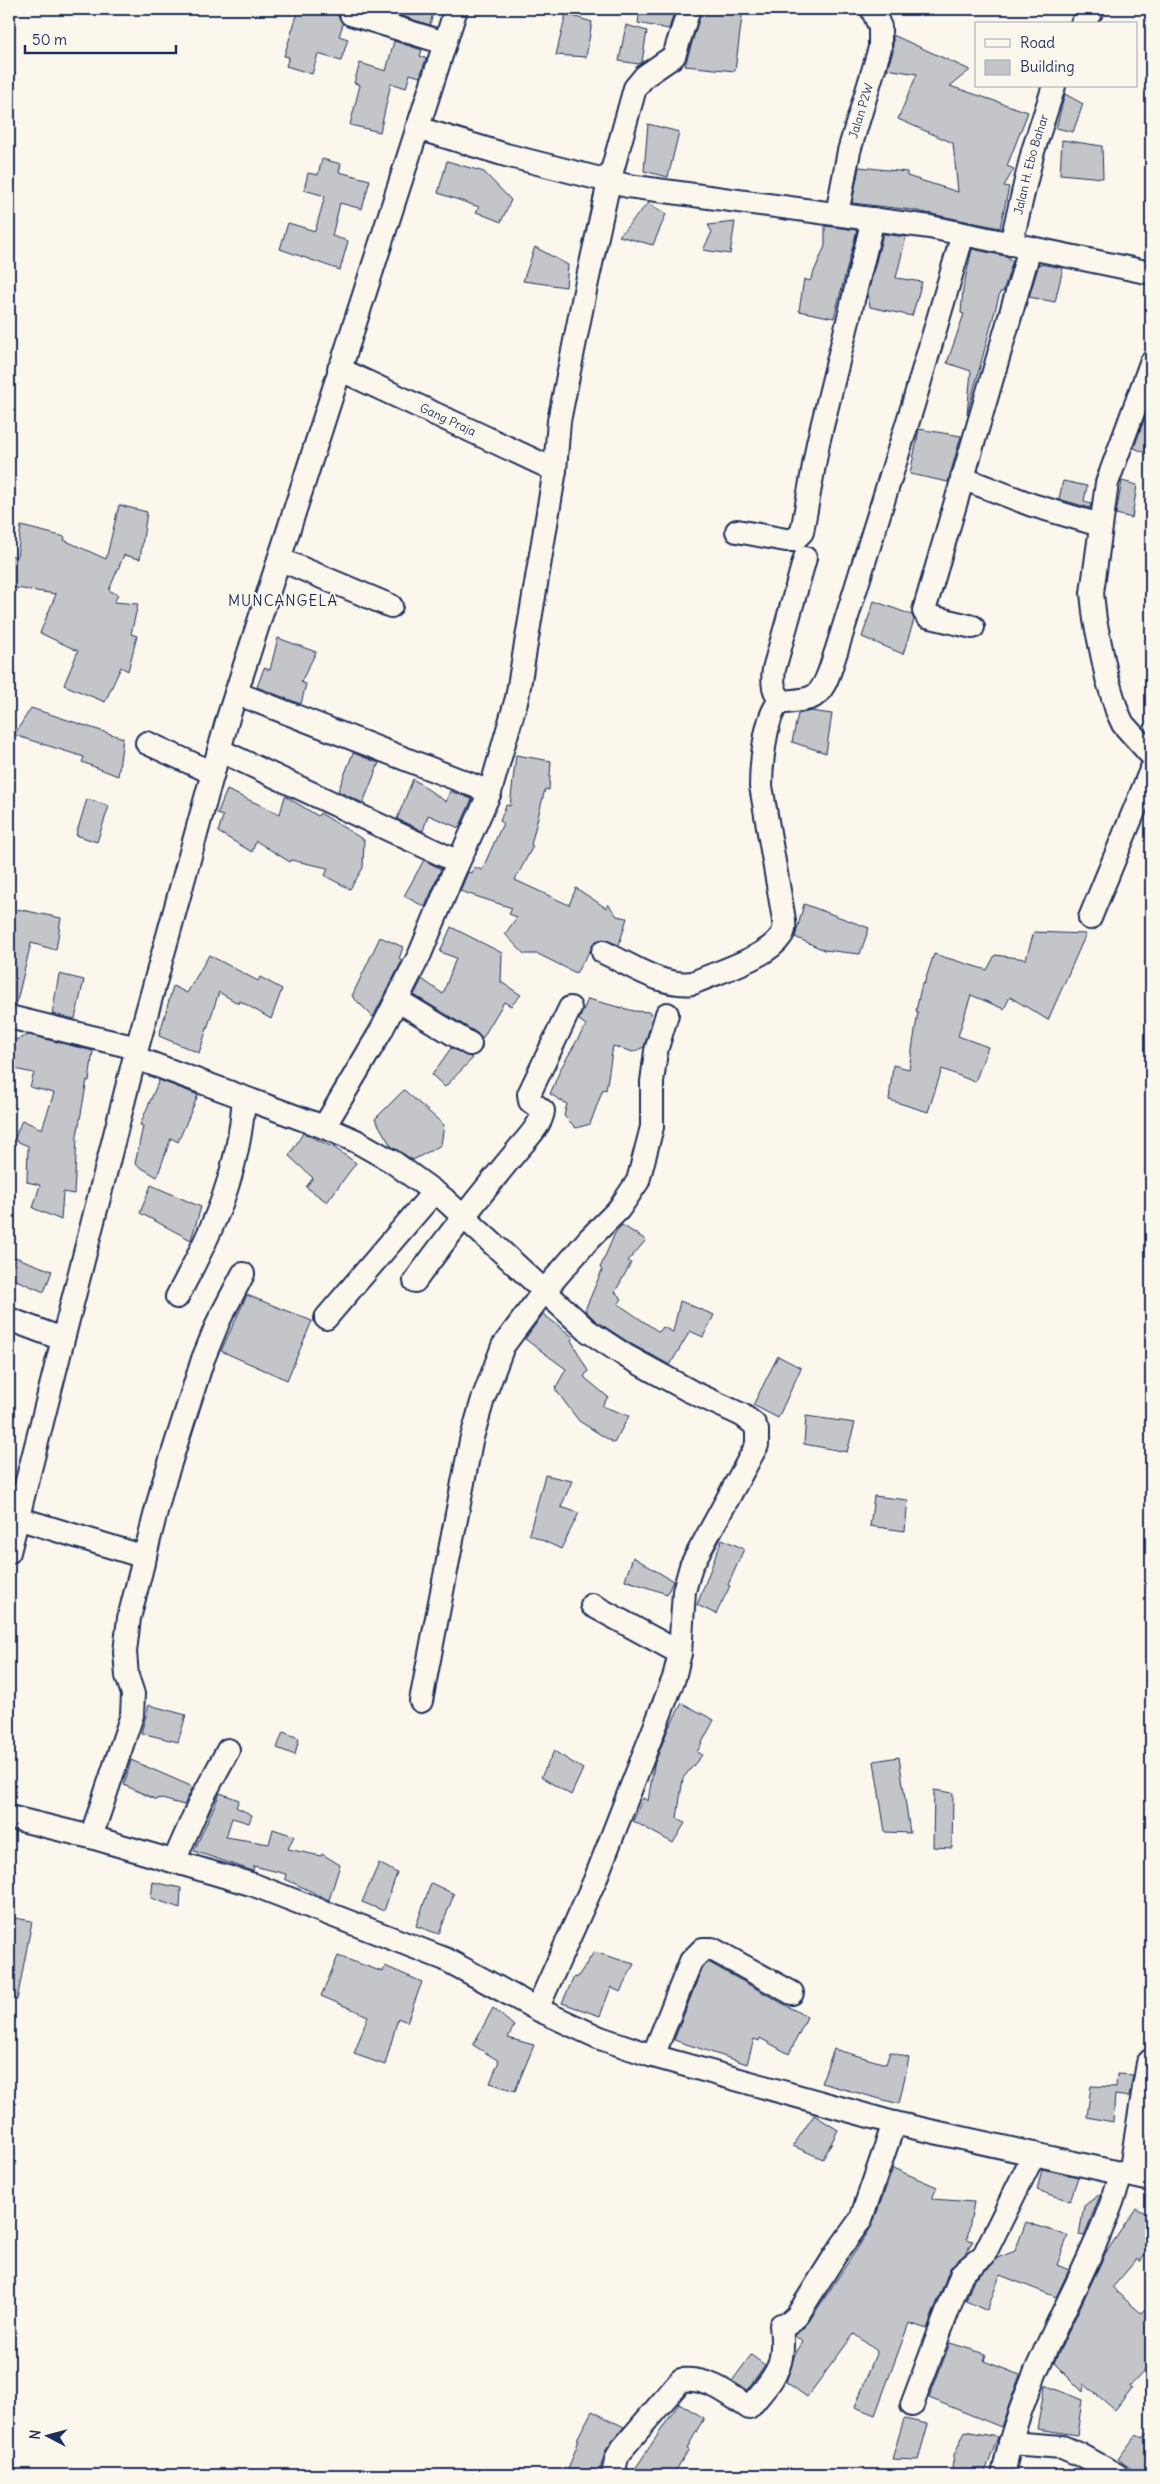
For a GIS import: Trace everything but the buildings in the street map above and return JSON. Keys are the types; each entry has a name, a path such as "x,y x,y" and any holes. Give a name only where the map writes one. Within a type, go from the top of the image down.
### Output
{"street":[{"path":"9,1552 136,1053 236,693 456,9"},
{"path":"324,1127 397,1000 420,954 458,862 490,792 517,698 555,470 559,421 609,182 635,88 645,76 674,56 690,9"},
{"name":"Jalan P2W","path":"837,214 849,150 880,48 880,27 872,9"},
{"path":"1084,22 1094,9"},
{"path":"352,14 445,43"},
{"name":"Jalan H. Ebo Bahar","path":"973,627 924,613 962,478 1020,246 1033,151 1053,88"},
{"path":"418,128 609,182 776,208 873,219 963,234 1151,273"},
{"path":"737,531 786,540 798,538 802,532 818,443 873,219"},
{"path":"603,952 665,982 692,983 766,951 782,935 784,927 783,914 760,786 761,767 773,712 776,706 784,702 812,698 818,693 836,652 913,405 963,234"},
{"path":"1151,363 1111,467 1100,525 1092,593 1095,620 1107,678 1124,724 1151,755"},
{"name":"Gang Praja","path":"340,369 555,470"},
{"path":"962,478 1032,505 1100,525"},
{"path":"784,702 775,694 772,682 805,558"},
{"path":"279,560 391,606"},
{"path":"236,693 490,792"},
{"path":"147,742 213,773"},
{"path":"220,750 458,862"},
{"path":"1090,918 1151,770"},
{"path":"397,1000 470,1044"},
{"path":"416,1281 462,1216 528,1138 542,1117 543,1112 530,1101 528,1094 570,1008"},
{"path":"421,1701 476,1424 503,1346 544,1291 589,1239 620,1209 638,1181 652,1127 652,1082 656,1052 667,1014"},
{"path":"9,1017 136,1053 244,1098 324,1127 356,1141 394,1162 434,1192 588,1331 618,1351 690,1391 742,1415 754,1424 757,1430 757,1445 691,1566 684,1591 680,1654 662,1711 595,1880 537,2009"},
{"path":"177,1297 207,1241 224,1200 237,1151 244,1098"},
{"path":"326,1318 434,1192"},
{"path":"91,1837 132,1715 133,1694 127,1676 125,1652 129,1618 162,1488 203,1359 219,1320 243,1274"},
{"path":"9,1319 62,1339"},
{"path":"17,1518 145,1557"},
{"path":"592,1605 680,1654"},
{"path":"174,1861 200,1800 228,1750"},
{"path":"9,1817 91,1837 254,1885 445,1959 485,1979 537,2009 600,2038 653,2056 894,2123 1034,2154 1140,2172"},
{"path":"653,2056 691,1961 704,1949 712,1949 792,1994"},
{"path":"1003,2475 1010,2443 1032,2378 1110,2213 1140,2172 1148,2063 1151,2060"},
{"path":"613,2475 617,2457 622,2449 681,2380 692,2379 715,2385 749,2408 779,2370 784,2347 781,2325 788,2324 797,2316 836,2254 861,2219 894,2123"},
{"path":"912,2406 962,2273 984,2255 1034,2154"},
{"path":"1010,2443 1062,2448 1081,2455 1117,2475"}],"district":[{"name":"MUNCANGELA","path":"283,601"}]}
